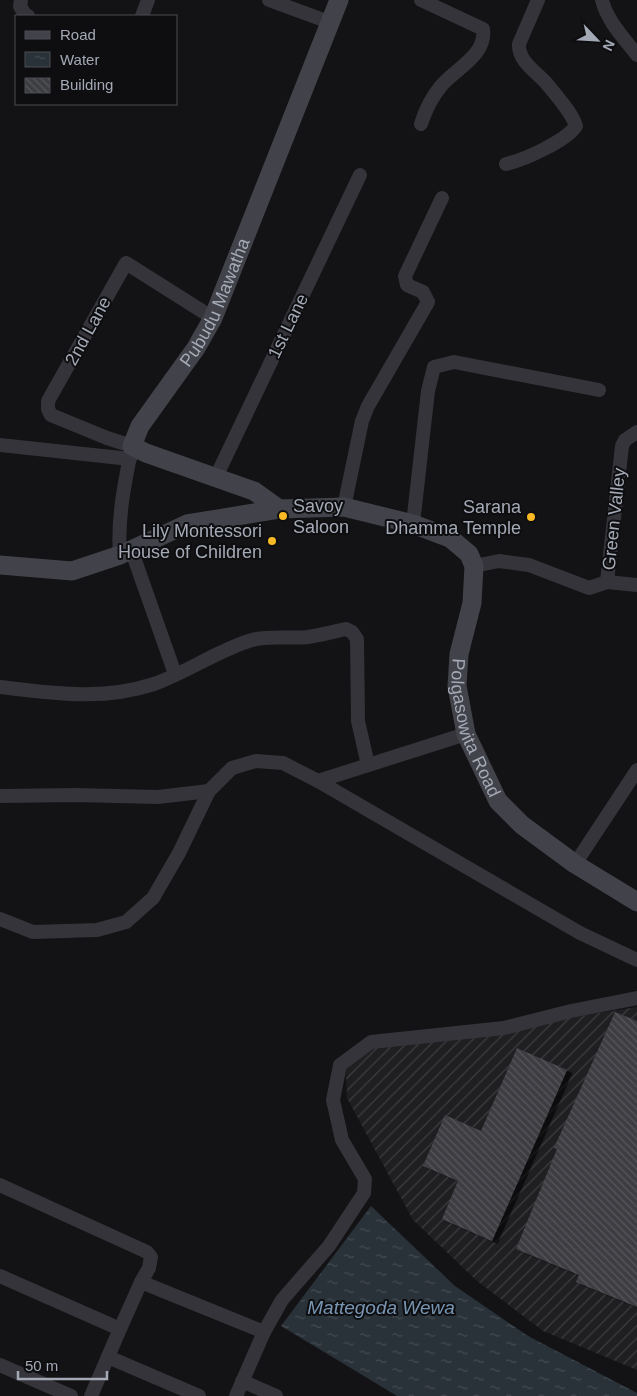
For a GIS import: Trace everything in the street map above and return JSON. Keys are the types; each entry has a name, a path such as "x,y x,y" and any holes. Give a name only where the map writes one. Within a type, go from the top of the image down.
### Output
{"street":[{"path":"21,0 20,6 25,15"},
{"path":"142,15 148,0"},
{"path":"269,0 329,22"},
{"name":"Pubudu Mawatha","path":"131,453 140,426 196,348 213,318 339,0"},
{"path":"421,0 483,30 484,38 476,53 440,86 424,112 421,124"},
{"path":"506,164 540,151 572,132 576,126 570,114 546,83 522,58 519,50 519,44 538,0"},
{"path":"602,0 604,9 611,21 637,55"},
{"name":"1st Lane","path":"216,477 360,175"},
{"path":"344,508 362,421 368,406 428,302 423,292 407,285 404,276 442,198"},
{"name":"2nd Lane","path":"131,453 107,438 51,415 48,409 48,401 126,263 213,318"},
{"path":"413,524 428,391 434,367 454,362 599,390"},
{"name":"Green Valley","path":"607,582 622,446 625,440 637,432"},
{"path":"0,445 146,453 254,491 279,509"},
{"path":"131,453 120,513 118,536 175,674"},
{"path":"0,565 72,571 126,552 187,524 279,509 344,508 413,524 450,538 469,554 474,566 499,561 529,566 589,588 607,582 637,585"},
{"name":"Polgasowita Road","path":"474,566 472,603 459,654 457,686 466,734 498,801 522,825 575,864 637,902"},
{"path":"0,687 68,695 118,693 155,683 252,640 278,637 307,637 346,629 357,638 358,720 368,765"},
{"path":"318,781 466,734"},
{"path":"0,919 33,932 97,930 126,922 154,898 179,853 209,791 232,768 256,761 283,762 580,933 637,960"},
{"path":"575,864 637,770"},
{"path":"0,796 158,797 209,791"},
{"path":"236,1396 264,1332 282,1300 329,1246 364,1192 365,1179 342,1140 333,1100 340,1065 371,1042 504,1028 571,1011 637,998"},
{"path":"0,1185 147,1252 151,1258 149,1268 141,1282 91,1396"},
{"path":"0,1276 120,1329"},
{"path":"141,1282 264,1332"},
{"path":"108,1357 199,1396"},
{"path":"0,1365 71,1396"},
{"path":"242,1381 276,1396"}],"shaded area":[{"path":"637,1007 637,1370 543,1331 477,1281 413,1220 347,1098 346,1071 355,1050"}],"water":[{"name":"Mattegoda Wewa","path":"371,1206 455,1286 528,1336 637,1393 637,1396 397,1396 281,1326"}],"building":[{"path":"615,1012 637,1021 637,1307 576,1282 579,1275 516,1249 557,1149 554,1148"},
{"path":"517,1048 567,1070 492,1241 442,1219 458,1181 423,1166 445,1115 481,1131"}],"place":[{"name":"Savoy Saloon","path":"283,516"},
{"name":"Sarana Dhamma Temple","path":"531,517"},
{"name":"Lily Montessori House of Children","path":"272,541"}]}
